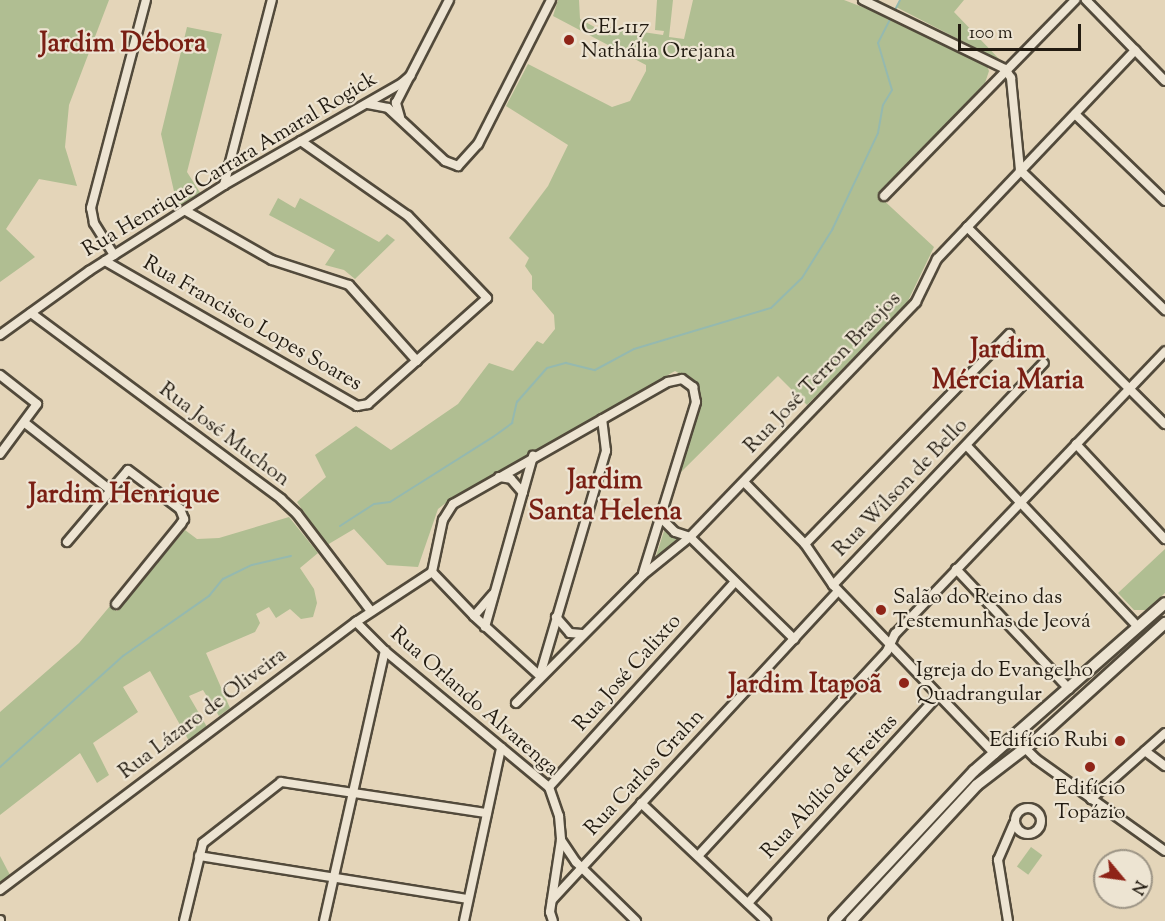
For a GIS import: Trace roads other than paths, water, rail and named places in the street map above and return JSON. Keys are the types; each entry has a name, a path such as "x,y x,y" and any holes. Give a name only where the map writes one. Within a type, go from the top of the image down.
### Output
{"street":[{"path":"114,255 94,223 91,208 146,0"},
{"path":"224,185 272,0"},
{"name":"Rua Henrique Carrara Amaral Rogick","path":"0,335 105,261 224,185 410,76 449,0"},
{"path":"359,107 382,105 452,165 465,162 478,144 551,0"},
{"path":"863,0 1005,69 1011,78 1020,170 1165,310"},
{"path":"884,196 1005,69 1075,0"},
{"path":"1086,0 1165,81"},
{"name":"Rua José Terron Braojos","path":"516,703 540,676 643,575 690,537 916,302 937,259 1136,50"},
{"path":"401,119 396,103 410,76"},
{"path":"1075,114 1165,201"},
{"name":"Rua Francisco Lopes Soares","path":"105,261 357,406 368,404 487,298 408,216 301,141"},
{"path":"186,211 272,260 349,285 417,362"},
{"path":"968,227 1165,424"},
{"name":"Rua José Muchon","path":"31,313 281,499 297,514 371,611"},
{"path":"805,544 1010,334"},
{"path":"698,856 887,651 890,644 956,569 1165,351"},
{"name":"Rua Wilson de Bello","path":"836,588 1044,363"},
{"path":"0,375 37,404 0,454"},
{"path":"540,676 474,616 432,572 446,512 533,456 675,379 693,387 696,402 643,575"},
{"path":"540,676 543,654 606,451 602,419"},
{"path":"25,423 110,489"},
{"path":"1076,444 1165,539"},
{"path":"967,446 1138,627"},
{"path":"486,627 533,456"},
{"path":"68,542 128,470 184,515 181,524 116,604"},
{"path":"499,477 511,479 523,493"},
{"path":"744,482 805,544 836,588 978,737 999,767"},
{"path":"662,519 675,532 690,537 734,583 794,639"},
{"path":"956,569 1069,689"},
{"name":"Rua Lázaro de Oliveira","path":"0,890 356,622 432,572"},
{"name":"Rua José Calixto","path":"549,787 734,583"},
{"path":"474,616 497,585"},
{"name":"Rua Carlos Grahn","path":"552,900 794,639 836,588"},
{"path":"834,921 991,757 1165,603"},
{"path":"556,617 570,633 582,634"},
{"name":"Rua Orlando Alvarenga","path":"356,622 386,651 549,787 560,816 561,840 552,900 553,921"},
{"path":"851,921 999,767 1037,739 1165,623"},
{"path":"324,921 352,790 386,651"},
{"path":"526,663 543,654"},
{"name":"Rua Abílio de Freitas","path":"748,903 938,696"},
{"path":"1091,799 1165,733"},
{"path":"1014,737 1036,759 1165,851"},
{"path":"1036,759 1037,739"},
{"path":"464,921 501,748"},
{"path":"1145,752 1165,766"},
{"path":"184,921 203,843 282,782 352,790 487,813"},
{"path":"642,803 766,921"},
{"path":"1008,921 998,860 1022,808 1038,812 1038,829 1009,837"},
{"path":"1014,823 1022,833"},
{"path":"561,840 581,867 636,921"},
{"path":"199,856 468,899"}],"waterway":[{"path":"894,12 900,0"},
{"path":"340,526 374,504 390,502 512,423 517,402 547,368 566,363 595,370 634,349 771,308 802,278 832,230 878,133 883,105 892,90 878,43 891,17"},
{"path":"0,767 123,656 209,596 223,579 252,565 291,556"}],"place":[{"name":"CEI-117 Nathália Orejana","path":"569,40"},
{"name":"Salão do Reino das Testemunhas de Jeová","path":"881,610"},
{"name":"Igreja do Evangelho Quadrangular","path":"904,683"},
{"name":"Edifício Rubi","path":"1120,741"},
{"name":"Edifício Topázio","path":"1090,767"}],"district":[{"name":"Jardim Débora","path":"123,45"},
{"name":"Jardim Mércia Maria","path":"1008,366"},
{"name":"Jardim Henrique","path":"124,496"},
{"name":"Jardim Santa Helena","path":"605,496"},
{"name":"Jardim Itapoã","path":"805,686"}]}
